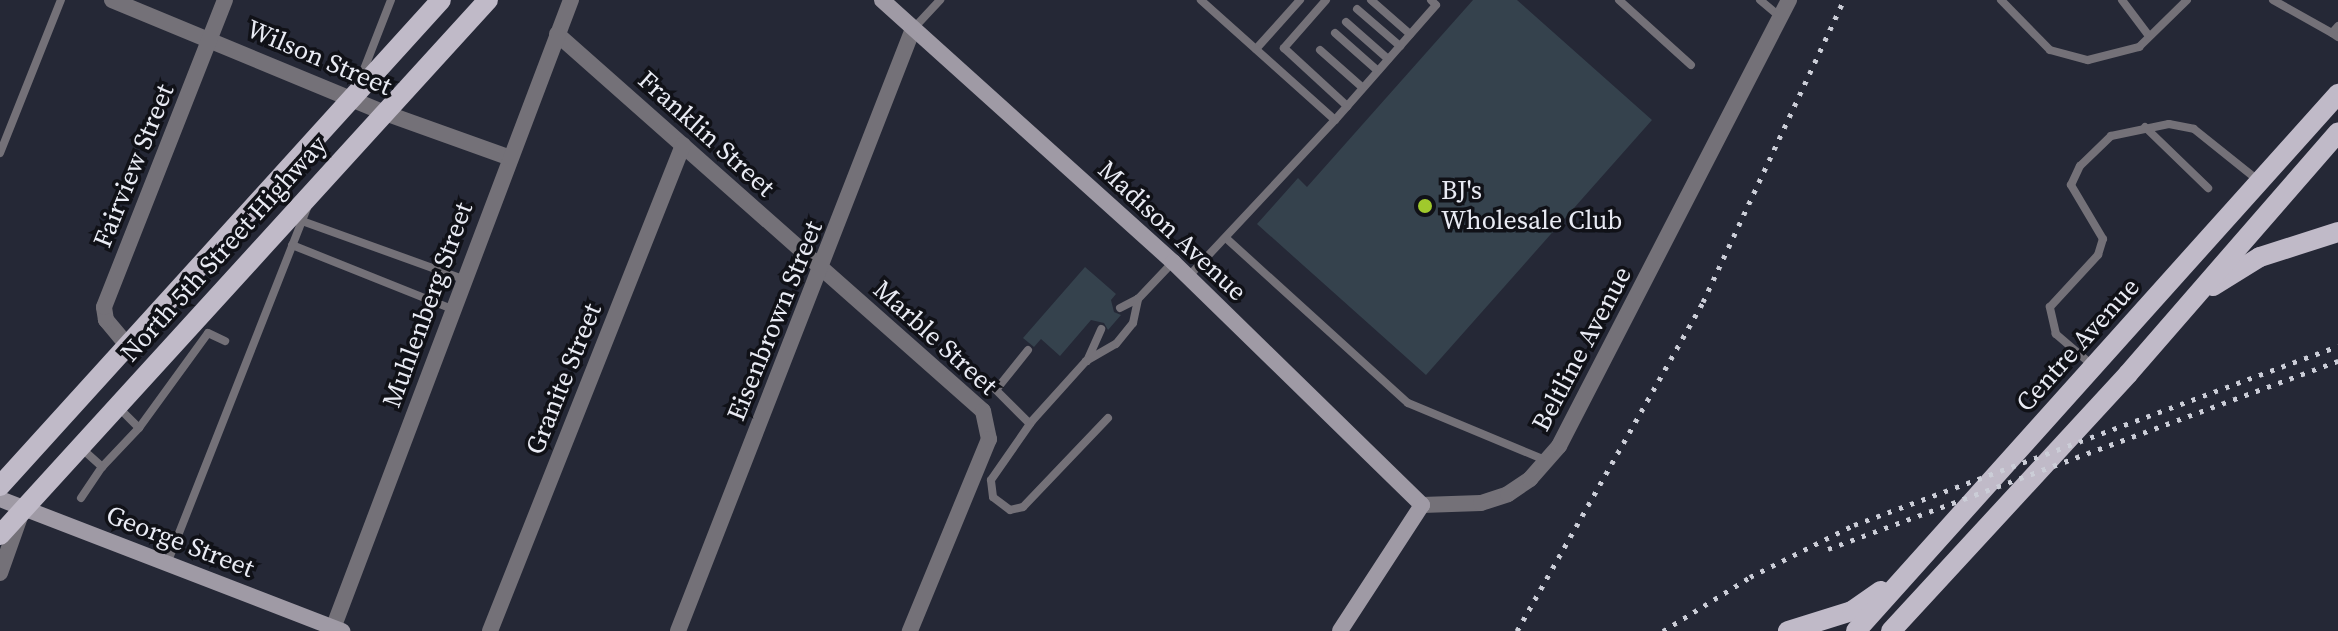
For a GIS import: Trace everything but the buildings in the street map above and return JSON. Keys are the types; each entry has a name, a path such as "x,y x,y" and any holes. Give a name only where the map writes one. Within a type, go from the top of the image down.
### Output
{"main road":[{"name":"North 5th Street Highway","path":"0,486 441,0"},
{"name":"North 5th Street Highway","path":"0,535 145,374 189,340 315,186 488,0"},
{"name":"Centre Avenue","path":"1856,631 2338,94"},
{"path":"1891,631 2193,300 2338,132"},
{"path":"2193,300 2260,257 2338,232"},
{"path":"1788,631 1852,611 1913,567"}],"street":[{"name":"Wilson Street","path":"112,0 385,113 508,157"},
{"name":"Fairview Street","path":"127,345 106,320 104,307 225,0"},
{"name":"Muhlenberg Street","path":"336,630 508,157 571,0"},
{"name":"Madison Avenue","path":"882,0 1173,262 1422,505"},
{"name":"Beltline Avenue","path":"1422,505 1481,503 1519,487 1547,462 1789,0"},
{"name":"Eisenbrown Street","path":"678,631 822,269 913,29"},
{"name":"Franklin Street","path":"557,34 822,269"},
{"name":"Granite Street","path":"490,631 683,145"},
{"name":"Marble Street","path":"822,269 970,396 989,422 989,439 910,631"},
{"name":"George Street","path":"0,499 168,561 336,630"},
{"path":"1340,631 1422,505"},
{"path":"0,573 23,509"}],"lane":[{"path":"0,153 61,0"},
{"path":"353,98 391,0"},
{"path":"913,29 940,0"},
{"path":"1201,0 1335,120"},
{"path":"1256,49 1300,0"},
{"path":"1371,0 1410,34"},
{"path":"1619,0 1691,65"},
{"path":"1760,0 1780,17"},
{"path":"2001,0 2050,50 2088,60 2139,47 2187,0"},
{"path":"2122,0 2149,36"},
{"path":"2273,0 2336,32"},
{"path":"1188,277 1227,239 1335,120 1436,2"},
{"path":"1327,3 1317,17 1284,48 1347,106"},
{"path":"1357,9 1400,46"},
{"path":"1290,11 1303,30"},
{"path":"1346,22 1388,59"},
{"path":"1335,33 1378,71"},
{"path":"1320,50 1363,88"},
{"path":"2093,366 2056,334 2050,307 2098,255 2103,239 2071,185 2080,166 2111,136 2145,127 2194,129 2260,182"},
{"path":"2145,127 2208,188"},
{"path":"168,561 315,186"},
{"path":"302,221 463,279"},
{"path":"1227,239 1415,408 1547,462"},
{"path":"292,245 452,309"},
{"path":"1120,308 1138,299 1173,262"},
{"path":"1086,361 1116,344 1133,323 1138,299"},
{"path":"1101,329 1086,361 1030,424 991,480 993,497 1010,510 1033,499 1108,418"},
{"path":"81,498 102,467 139,428 189,340 208,333 225,341"},
{"path":"1028,350 996,390 1030,424"},
{"path":"145,374 162,391"},
{"path":"116,406 139,428"},
{"path":"79,447 102,467"}],"railway":[{"path":"1517,631 1703,302 1844,0"},
{"path":"1663,631 1750,577 1854,525 2338,346"},
{"path":"1828,549 2338,361"}],"place":[{"name":"BJ's Wholesale Club","path":"1425,206"}]}
